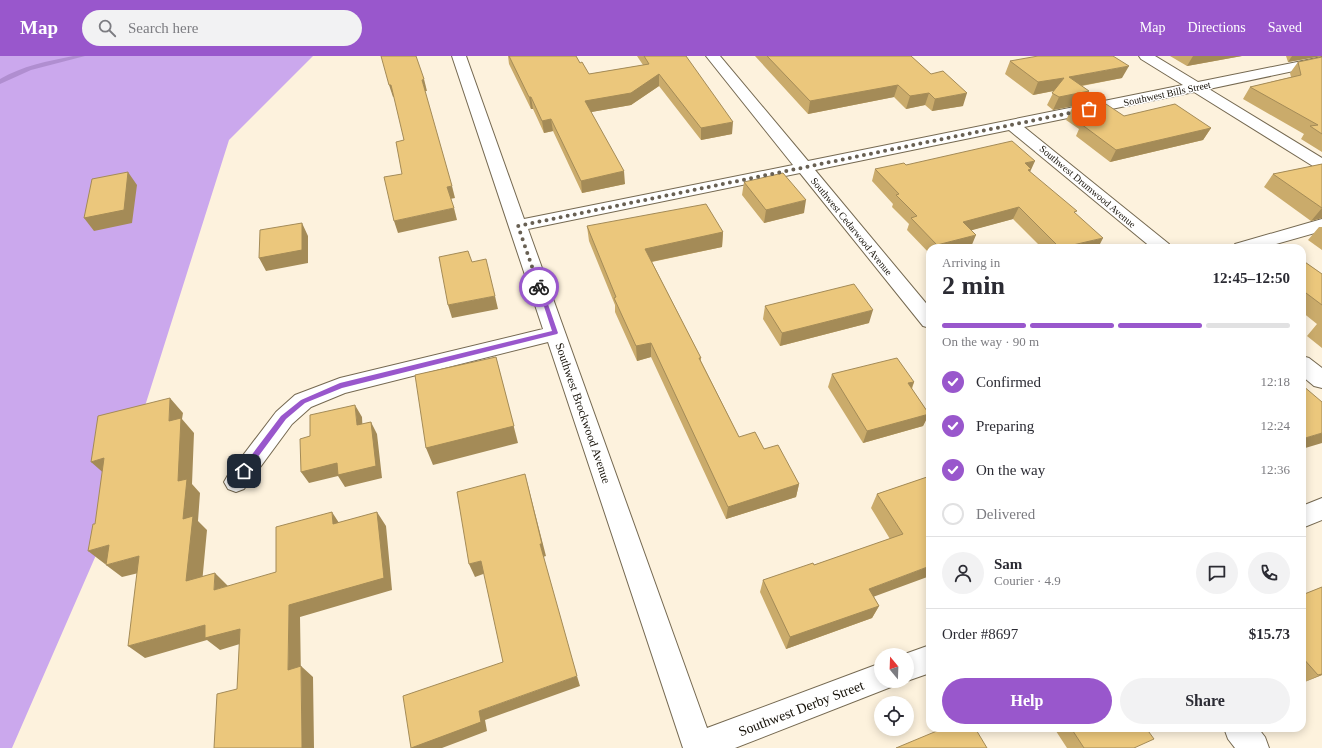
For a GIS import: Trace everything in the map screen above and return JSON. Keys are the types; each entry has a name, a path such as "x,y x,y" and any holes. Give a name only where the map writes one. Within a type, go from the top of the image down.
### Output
{"street":[{"name":"Southwest Brockwood Avenue","path":"460,56 699,747"},
{"name":"Southwest Cedarwood Avenue","path":"713,56 926,315"},
{"path":"1146,56 1322,165"},
{"name":"Southwest Bills Street","path":"518,226 1322,61"},
{"name":"Southwest Drumwood Avenue","path":"1013,125 1157,244"},
{"path":"1255,244 1322,225"},
{"path":"236,482 284,418 303,401 340,386 555,333"},
{"path":"1306,367 1322,380"},
{"path":"1306,515 1322,509"},
{"path":"914,665 926,660"},
{"name":"Southwest Derby Street","path":"699,747 874,680"},
{"path":"1242,732 1254,748"}],"shaded area":[{"path":"0,56 313,56 229,140 103,539 12,748 0,748"}],"building":[{"path":"381,56 416,56 424,79 422,80 452,186 447,187 454,208 394,221 384,177 402,174 396,142 404,140 391,85 389,85"},
{"path":"509,56 576,56 580,63 582,62 589,74 649,64 644,56 686,56 733,122 701,128 659,74 631,93 585,101 624,171 581,181 551,119 542,121"},
{"path":"767,56 911,56 931,74 943,71 967,93 935,99 929,93 910,96 898,85 810,101"},
{"path":"1038,56 1113,56 1129,66 1069,77 1089,91 1059,97 1052,93 1064,78 1038,82 1010,61"},
{"path":"1322,57 1322,134 1310,126 1318,125 1250,87 1301,75 1298,62"},
{"path":"1103,102 1124,116 1175,104 1211,128 1116,150 1081,124 1091,122 1072,108"},
{"path":"1012,141 1035,161 1025,163 1031,169 1028,170 1077,211 1074,212 1103,238 1077,244 1056,244 1019,207 963,222 976,235 936,244 911,218 917,216 896,195 899,194 875,169 904,163 906,165"},
{"path":"1322,164 1322,208 1273,174"},
{"path":"128,172 124,210 84,218 92,179"},
{"path":"783,173 806,200 766,210 744,182"},
{"path":"706,204 723,232 645,249 701,358 699,358 739,437 755,432 764,449 778,445 799,484 728,507 651,343 636,346 614,298 616,297 587,226"},
{"path":"302,223 302,250 259,258 260,230"},
{"path":"468,251 472,262 486,259 495,296 448,305 439,257"},
{"path":"1306,263 1322,274 1322,305 1306,293"},
{"path":"854,284 873,310 782,333 765,306"},
{"path":"496,357 514,426 426,448 415,375"},
{"path":"897,358 914,382 908,383 926,410 926,415 867,431 832,374"},
{"path":"1306,388 1322,402 1322,433 1306,438"},
{"path":"170,398 169,421 181,418 178,481 187,479 183,519 193,516 186,581 215,573 214,590 276,572 276,527 332,512 333,524 377,512 384,578 289,605 288,670 301,666 302,748 214,748 217,694 237,689 240,629 205,638 205,625 128,646 139,556 106,565 109,545 88,551 93,524 95,524 104,458 91,462 98,416"},
{"path":"355,405 357,425 371,422 376,466 338,475 337,463 301,472 300,439 310,436 310,415"},
{"path":"525,474 542,544 540,544 577,676 479,711 481,722 411,748 403,696 503,662 481,561 469,564 457,492"},
{"path":"926,477 926,568 869,589 879,606 790,637 763,580 813,563 814,565 903,534 877,494"},
{"path":"1322,587 1322,674 1318,675 1306,662 1306,593"},
{"path":"934,732 977,732 987,748 896,748"},
{"path":"1074,732 1149,732 1154,739 1134,748 1084,748"}],"waterway":[{"path":"0,82 29,68 82,56"}],"way so far":[{"path":"539,287 518,226 1089,109"}],"route":[{"path":"244,471 284,418 303,401 340,386 555,333 539,287"}]}
